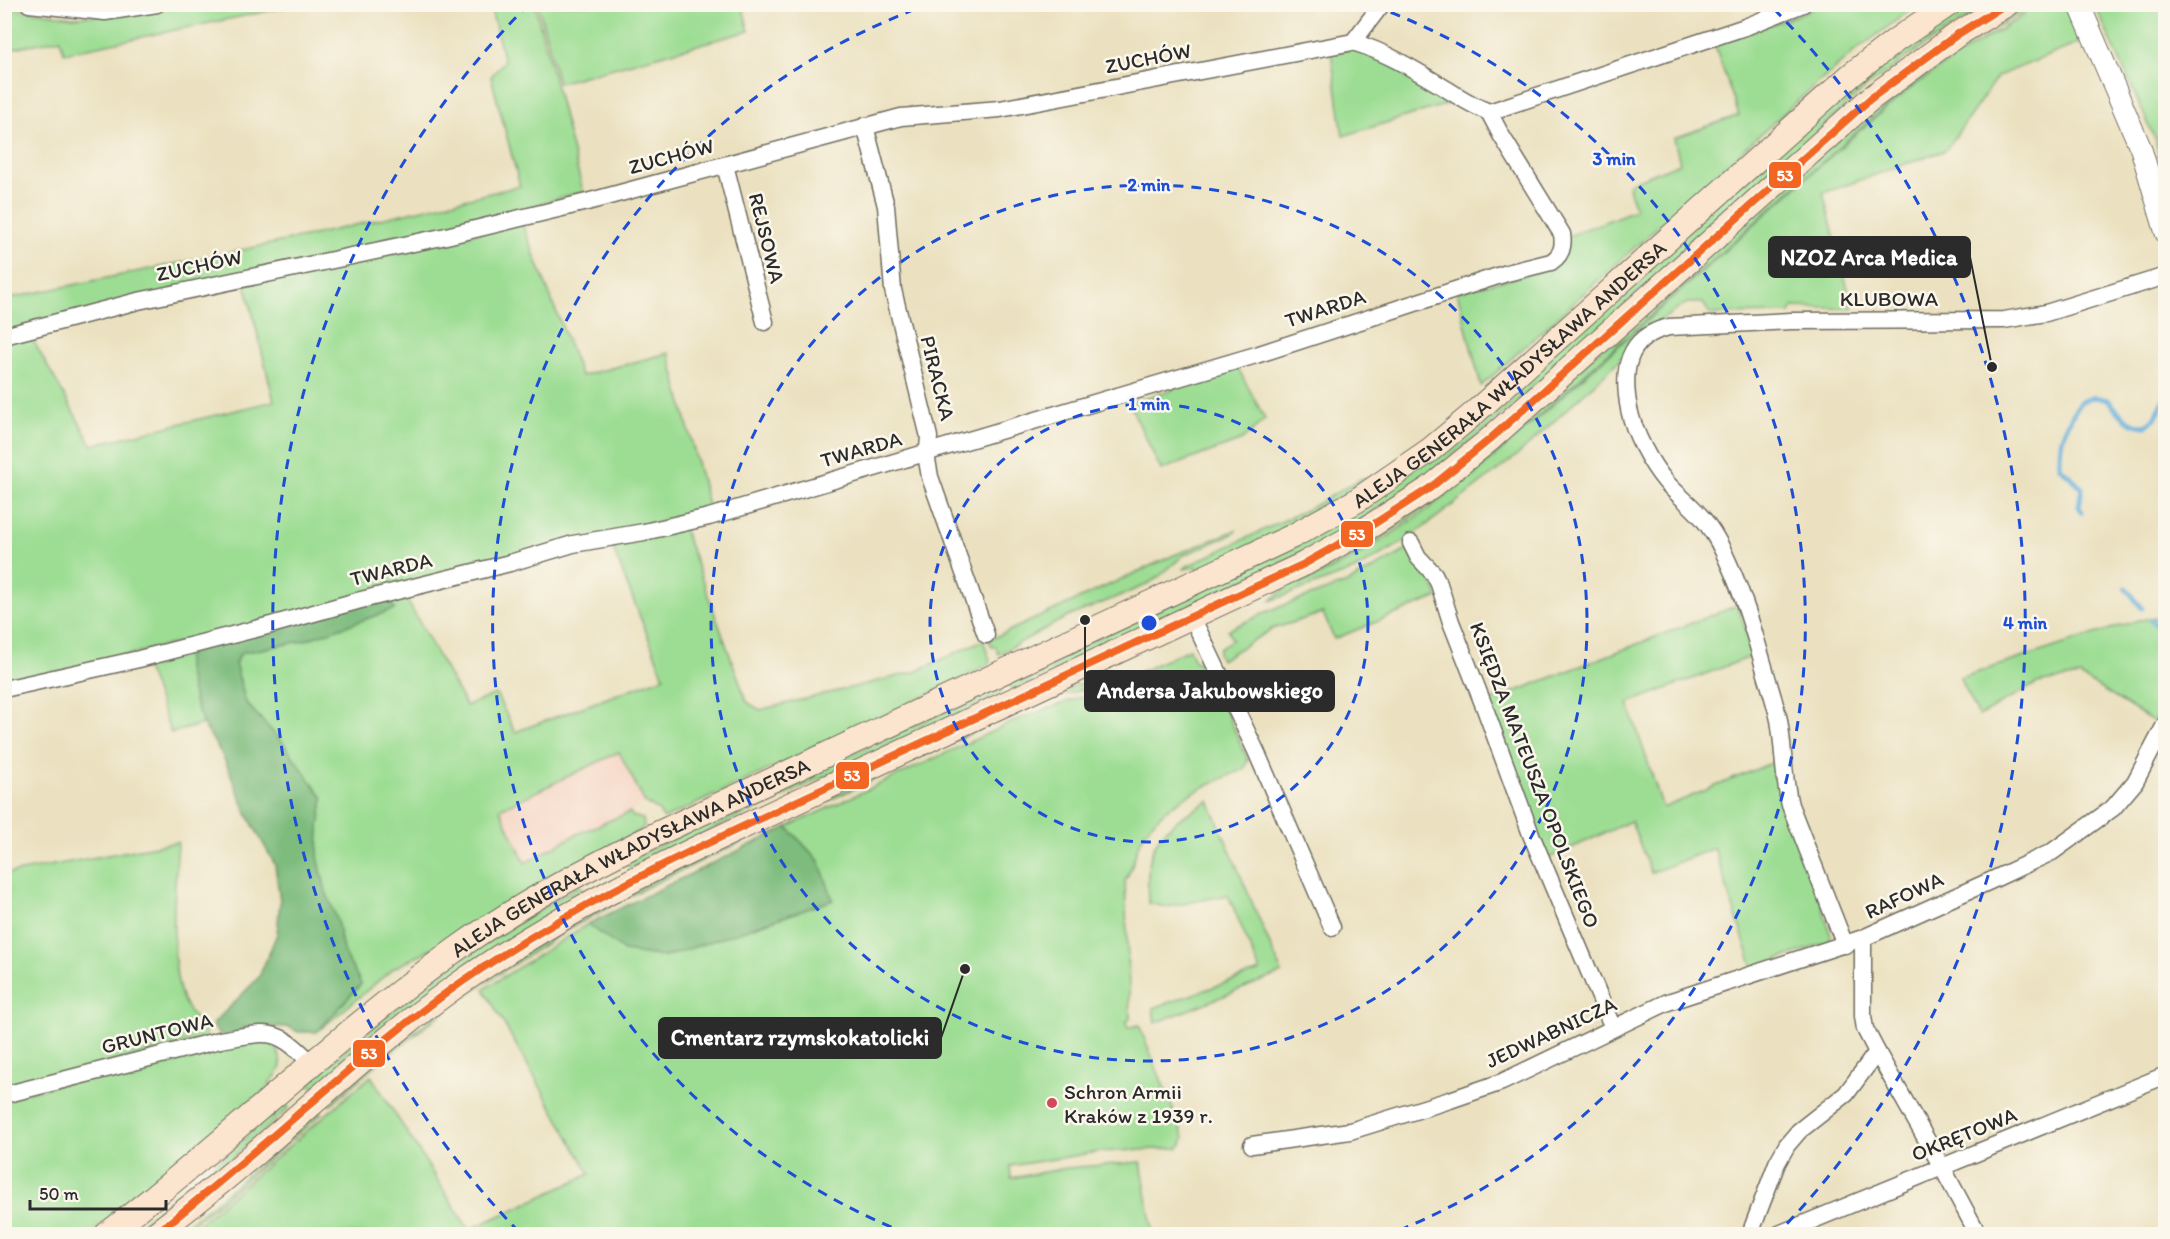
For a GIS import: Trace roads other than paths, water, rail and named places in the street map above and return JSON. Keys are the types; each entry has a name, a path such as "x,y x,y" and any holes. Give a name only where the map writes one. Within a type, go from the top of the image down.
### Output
{"main road":[{"name":"ALEJA GENERAŁA WŁADYSŁAWA ANDERSA","path":"107,1234 216,1147 374,1011 459,947 528,902 594,865 1293,536 1356,501 1430,450 1472,415 1851,75 1896,40 1949,4"},
{"name":"ALEJA GENERAŁA WŁADYSŁAWA ANDERSA","path":"155,1234 233,1172 392,1034 468,978 542,930 607,893 693,850 1304,564 1366,529 1430,488 1490,440 1870,99 1958,34 2005,5"}],"street":[{"path":"29,4 105,12 157,4"},
{"path":"1353,42 1382,4"},
{"path":"1489,112 1745,27 1803,4"},
{"path":"2079,4 2141,149 2166,233"},
{"name":"ZUCHÓW","path":"4,336 138,301 442,237 725,165 901,117 1000,108 1353,42 1377,49 1474,106 1489,112"},
{"name":"TWARDA","path":"4,689 139,659 271,626 357,601 510,563 573,544 644,532 709,517 1256,355 1487,279 1551,262 1558,258 1562,250 1564,243 1562,234 1489,112"},
{"name":"PIRACKA","path":"865,126 886,206 893,290 929,438 927,466 986,635"},
{"name":"REJSOWA","path":"725,165 765,322"},
{"name":"KLUBOWA","path":"1845,945 1790,805 1784,776 1778,717 1737,584 1718,541 1706,523 1665,481 1644,446 1630,412 1626,367 1628,358 1639,343 1658,330 1669,327 1800,321 2004,320 2056,311 2166,276"},
{"name":"KSIĘDZA MATEUSZA OPOLSKIEGO","path":"1411,543 1418,557 1434,574 1439,584 1451,622 1532,837 1613,1028"},
{"path":"1192,617 1256,751 1332,927"},
{"name":"RAFOWA","path":"1978,1234 1866,1029 1863,1016 1863,939 2052,852 2071,839 2113,808 2124,796 2146,764 2166,723"},
{"name":"JEDWABNICZA","path":"1252,1145 1350,1131 1429,1108 1502,1082 1668,1002 1863,939"},
{"name":"GRUNTOWA","path":"4,1095 220,1040 250,1035 281,1037 312,1064"},
{"path":"1750,1234 1777,1163 1787,1145 1799,1131 1846,1094 1877,1052"},
{"name":"OKRĘTOWA","path":"1779,1234 2166,1075"}],"waterway":[{"path":"2081,512 2079,506 2082,488 2060,467 2064,433 2080,402 2094,397 2109,400 2125,418 2134,424 2146,426 2155,418 2166,397"},
{"path":"2126,588 2142,608"},
{"path":"2151,621 2166,632"}],"place":[{"name":"NZOZ Arca Medica","path":"1992,367"},
{"name":"Andersa Jakubowskiego","path":"1085,620"},
{"name":"Cmentarz rzymskokatolicki","path":"965,969"},
{"name":"Schron Armii Kraków z 1939 r.","path":"1052,1103"}]}
